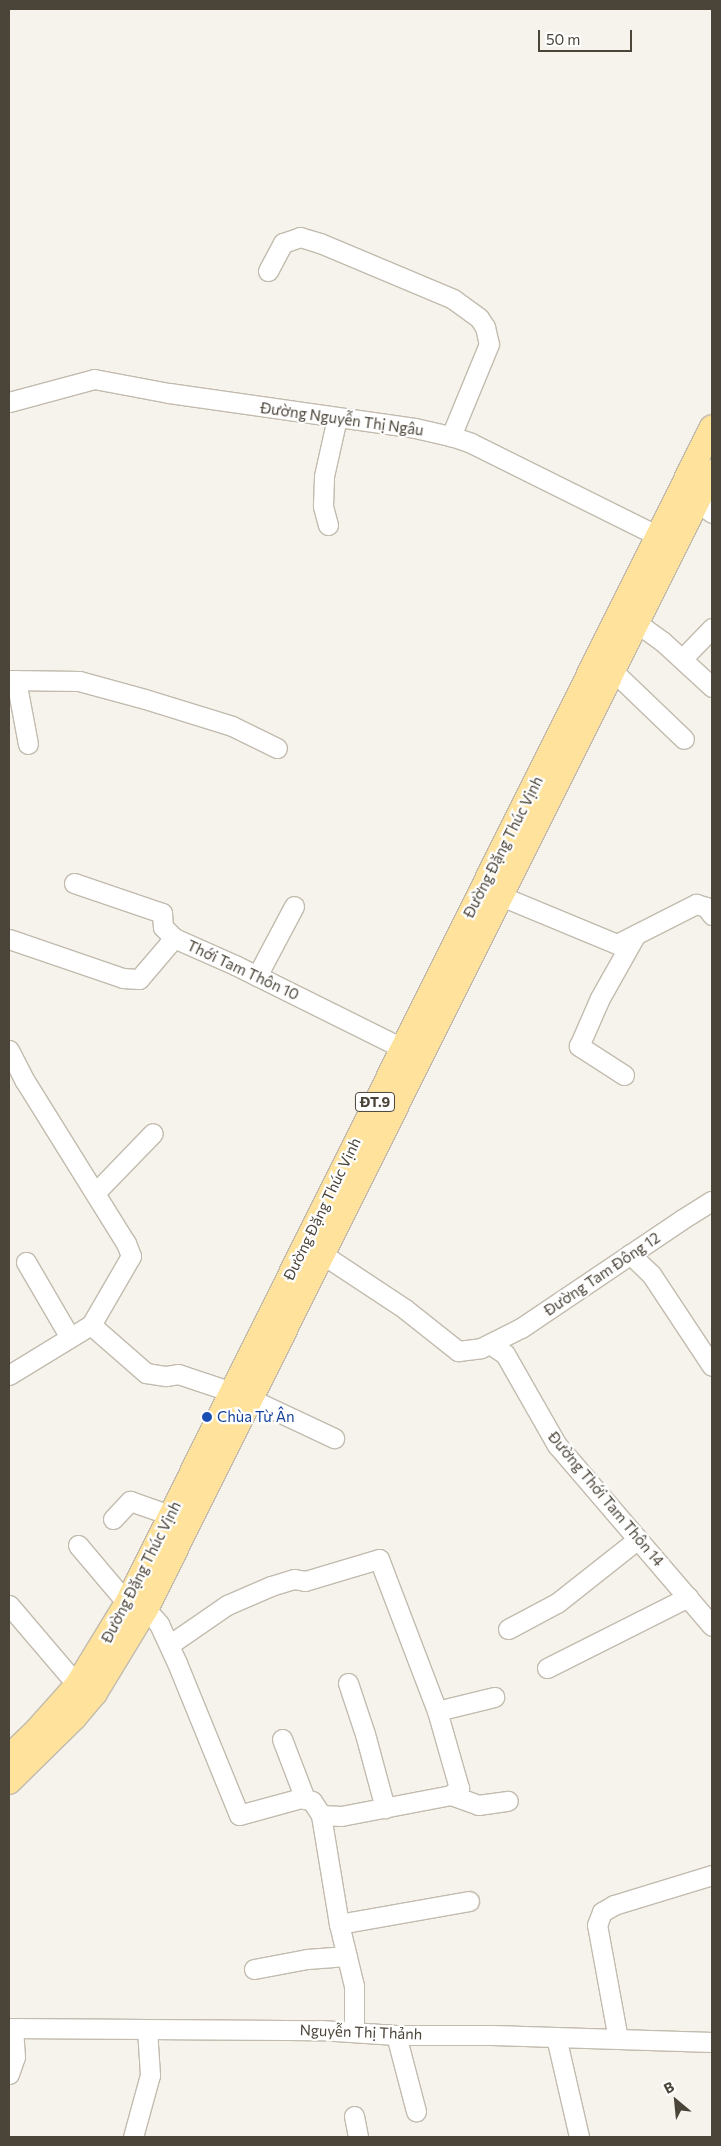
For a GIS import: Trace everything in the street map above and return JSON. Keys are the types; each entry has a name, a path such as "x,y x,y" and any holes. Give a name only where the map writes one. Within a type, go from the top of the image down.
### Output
{"main road":[{"name":"Đường Đặng Thúc Vịnh","path":"9,1757 43,1725 77,1686 137,1606 170,1515 322,1254 613,671 636,623 712,427"},
{"name":"Đường Đặng Thúc Vịnh","path":"9,1782 74,1718 95,1693 241,1395 402,1048 667,541 705,507 712,472"}],"street":[{"path":"268,271 283,243 300,237 320,243 453,299 479,318 486,326 488,344 451,436"},
{"name":"Đường Nguyễn Thị Ngâu","path":"9,402 94,379 169,393 415,428 451,436 471,443 667,541"},
{"path":"328,524 323,506 324,476 337,418"},
{"path":"636,623 682,659 712,687"},
{"path":"682,659 712,628"},
{"path":"613,671 684,739"},
{"path":"28,744 13,680 87,683 232,726 277,748"},
{"path":"74,883 162,913 163,927 174,938"},
{"path":"501,896 617,944 704,900 706,907 712,915"},
{"path":"257,976 294,906"},
{"path":"624,1075 579,1046 600,998 636,934"},
{"name":"Thới Tam Thôn 10","path":"9,939 123,978 139,979 174,938 257,976 402,1048"},
{"path":"9,1050 25,1081 126,1243 131,1256 91,1324 9,1375"},
{"path":"95,1193 153,1133"},
{"name":"Đường Tam Đông 12","path":"322,1254 405,1309 458,1351 482,1348 522,1328 630,1254 712,1202"},
{"path":"630,1254 650,1274 712,1366"},
{"path":"26,1262 69,1336"},
{"path":"91,1324 146,1373 166,1376 178,1374 204,1381 241,1395 334,1438"},
{"name":"Đường Thới Tam Thôn 14","path":"490,1344 505,1354 557,1445 712,1626"},
{"path":"113,1519 130,1501 170,1515"},
{"path":"508,1629 557,1603 638,1538"},
{"path":"78,1545 137,1606 159,1624 240,1815 301,1798 312,1801 321,1815 338,1924 354,1986 354,2031"},
{"path":"169,1645 227,1605 271,1586 294,1579 305,1580 380,1559 437,1711 459,1788 450,1796"},
{"path":"546,1668 688,1597"},
{"path":"9,1605 77,1686"},
{"path":"348,1683 365,1734 385,1808"},
{"path":"437,1711 494,1697"},
{"path":"282,1738 305,1799"},
{"path":"321,1815 341,1816 450,1796 478,1805 508,1801"},
{"path":"618,2039 597,1925 602,1912 614,1905 712,1875"},
{"path":"338,1924 469,1901"},
{"path":"254,1969 307,1959 347,1956"},
{"path":"9,2074 15,2057 11,2028"},
{"name":"Nguyễn Thị Thảnh","path":"11,2028 354,2031 396,2035 556,2037 712,2042"},
{"path":"133,2137 150,2075 147,2029"},
{"path":"396,2035 416,2111"},
{"path":"556,2037 579,2137"},
{"path":"354,2116 358,2137"}],"place":[{"name":"Chùa Từ Ân","path":"207,1417"}]}
